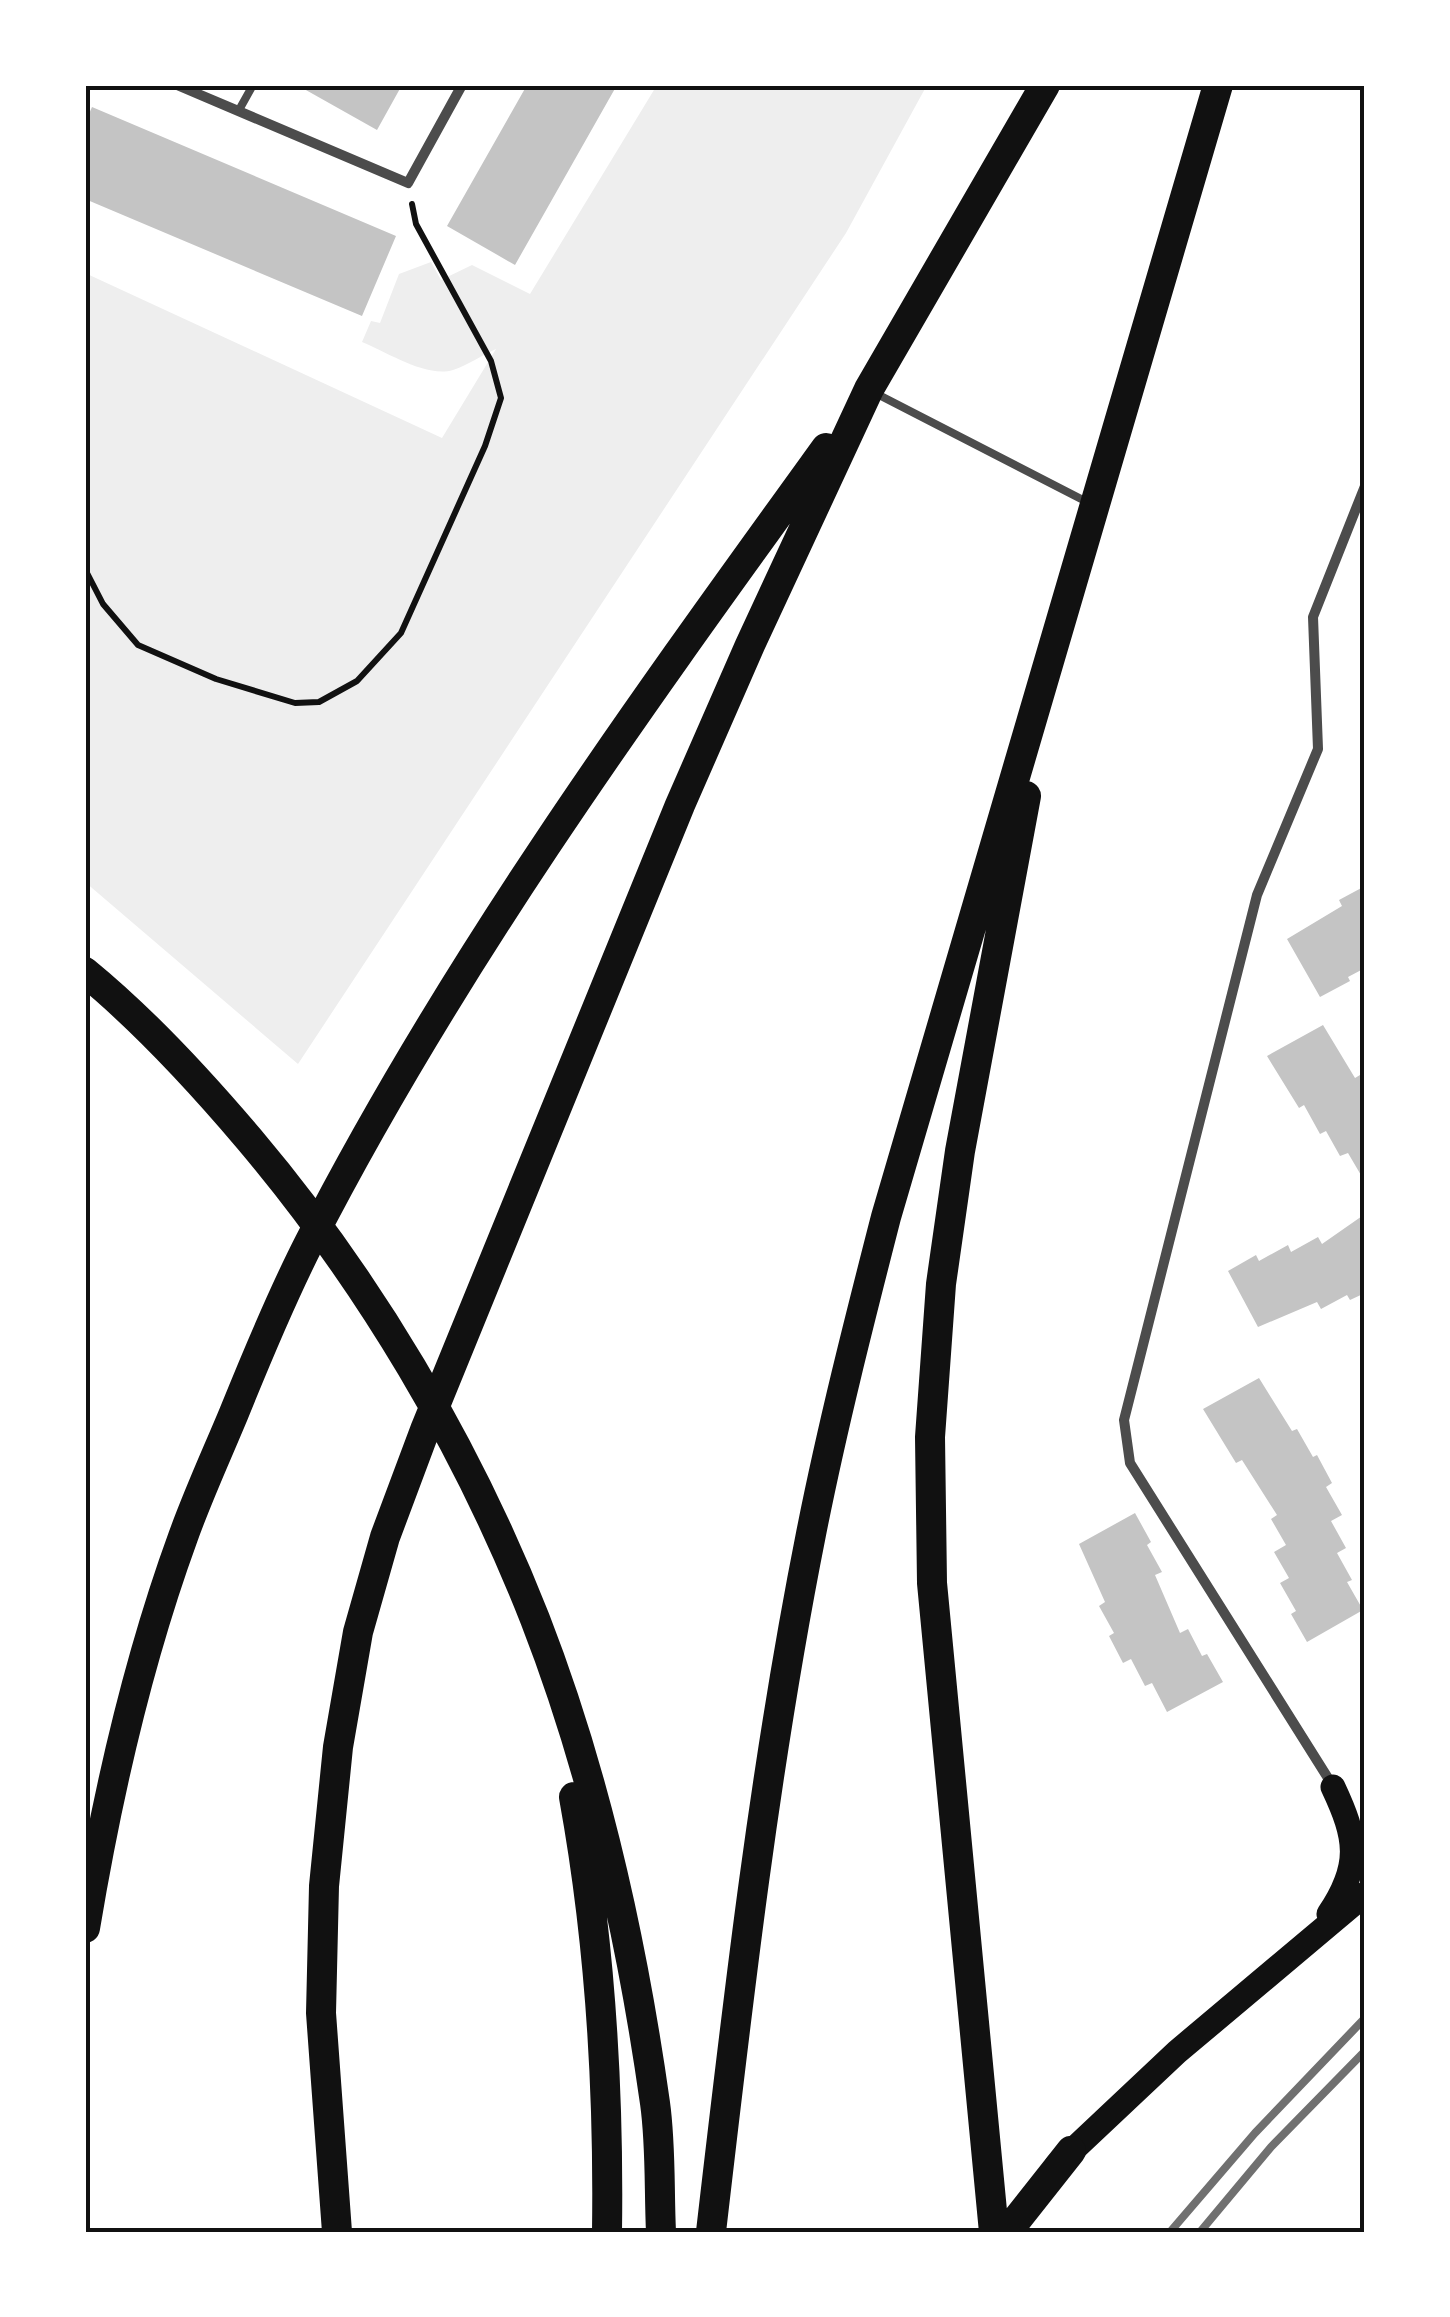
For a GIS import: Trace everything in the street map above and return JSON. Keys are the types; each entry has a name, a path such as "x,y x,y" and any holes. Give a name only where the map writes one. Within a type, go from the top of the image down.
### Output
{"highway":[{"path":"337,2232 322,2012 324,1886 338,1748 358,1632 385,1536 680,805 869,389 1044,85"},
{"path":"711,2232 748,1914 818,1498 886,1217 1218,85"},
{"path":"85,1928 97,1855 136,1686 183,1537 307,1246 435,1017 700,623 869,389"},
{"path":"992,2232 932,1583 930,1437 941,1284 960,1150 1057,628"},
{"path":"85,972 206,1088 292,1190 372,1302 447,1430 535,1618 572,1726 630,1954 656,2107 661,2232"},
{"path":"535,1618 580,1829 597,1970 609,2120 607,2232"},
{"path":"1007,2232 1071,2151"}],"main road":[{"path":"1333,1787 1365,1806"},
{"path":"1312,1939 1346,1888 1354,1860 1351,1830 1333,1787"},
{"path":"992,2232 1177,2052 1365,1894"}],"street":[{"path":"177,85 408,183 462,85"},
{"path":"1333,1787 1130,1464 1124,1420 1258,895 1318,749 1313,616 1365,486"}],"lane":[{"path":"238,110 253,85"},
{"path":"869,389 1092,505"}],"path":[{"path":"85,569 103,604 138,645 216,679 295,703 319,702 357,681 401,633 486,446 501,398 491,361 416,224 408,183"}],"shaded area":[{"path":"657,85 927,85 846,233 298,1064 85,882 85,273 442,438 496,349 442,372 407,363 362,342 371,321 380,323 399,274 431,262 441,280 472,265 530,294"}],"building":[{"path":"297,85 402,85 377,130"},
{"path":"527,85 617,85 515,265 447,226"},
{"path":"92,107 396,236 362,316 85,199 85,123"},
{"path":"1365,886 1365,968 1320,997 1287,939 1342,906 1339,900"},
{"path":"1323,1025 1355,1078 1360,1075 1365,1084 1365,1182 1348,1153 1340,1156 1326,1131 1320,1134 1304,1105 1299,1108 1267,1056"},
{"path":"1365,1214 1365,1293 1350,1300 1347,1295 1321,1309 1317,1302 1258,1327 1228,1271 1256,1255 1259,1261 1288,1245 1291,1252 1318,1237 1322,1244"},
{"path":"1259,1378 1292,1431 1297,1429 1313,1457 1317,1455 1332,1483 1326,1487 1342,1515 1331,1521 1346,1548 1337,1553 1363,1610 1307,1642 1280,1583 1289,1578 1274,1552 1286,1545 1271,1519 1277,1515 1242,1460 1236,1463 1203,1409"},
{"path":"1135,1513 1151,1542 1147,1545 1162,1572 1155,1575 1180,1633 1188,1629 1202,1656 1207,1654 1223,1682 1167,1712 1152,1683 1145,1686 1131,1659 1123,1663 1109,1636 1114,1633 1099,1606 1105,1602 1079,1544"}],"railway":[{"path":"1170,2232 1255,2133 1365,2018"},
{"path":"1200,2232 1271,2147 1365,2051"}]}
